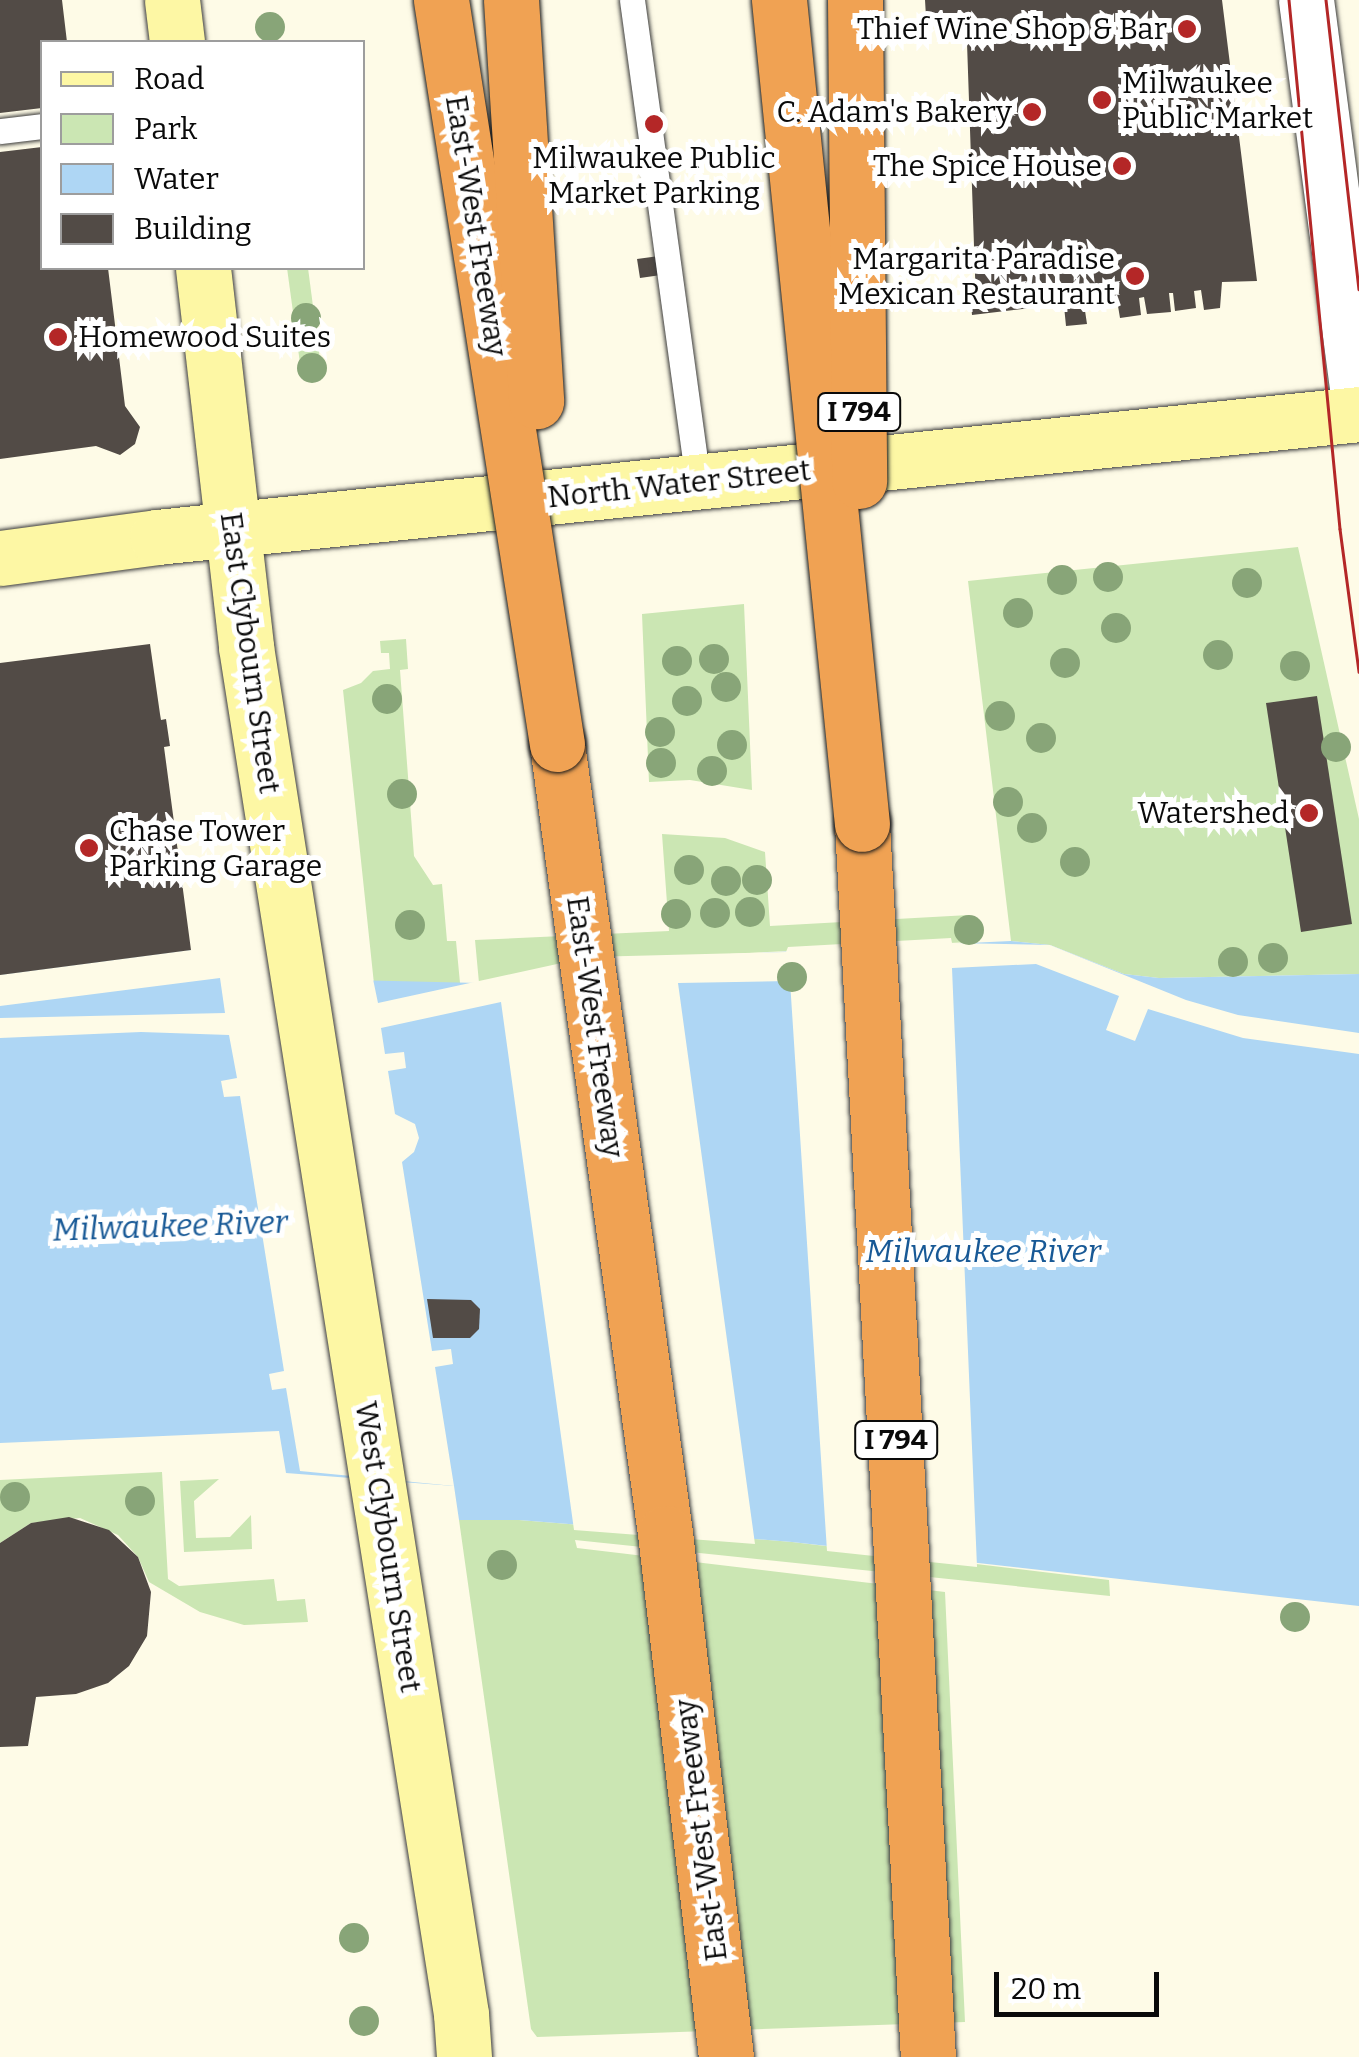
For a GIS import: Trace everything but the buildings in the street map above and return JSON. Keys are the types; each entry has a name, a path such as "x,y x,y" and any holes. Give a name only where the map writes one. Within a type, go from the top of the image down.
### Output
{"highway":[{"name":"East-West Freeway","path":"441,0 558,744 666,1533 726,2057"},
{"path":"510,0 558,744"},
{"path":"779,0 862,824"},
{"name":"I 794","path":"855,0 862,824 928,2057"}],"main road":[{"path":"172,0 177,40"},
{"name":"East Clybourn Street","path":"203,270 246,648 307,1037"},
{"name":"North Water Street","path":"0,558 233,530 1359,414"},
{"name":"West Clybourn Street","path":"307,1037 462,2014 464,2057"}],"street":[{"path":"1306,0 1359,402"}],"lane":[{"path":"632,0 698,483"},
{"path":"0,132 40,126"}],"green space":[{"path":"287,270 308,270 322,375 302,378"},
{"path":"1298,547 1359,819 1359,974 1159,978 1124,974 1050,945 1011,941 968,581"},
{"path":"744,604 752,790 690,780 649,782 642,614"},
{"path":"406,639 408,669 400,670 414,856 433,885 442,884 447,941 456,941 460,983 374,984 343,690 361,683 373,671 390,669 389,653 381,653 380,641"},
{"path":"662,834 725,838 765,852 770,926 969,915 979,924 978,936 970,942 589,961 479,983 475,940 669,931"},
{"path":"162,1472 168,1579 179,1586 274,1579 277,1601 305,1599 308,1622 244,1625 200,1612 149,1582 138,1557 118,1535 80,1518 31,1523 0,1543 0,1480"},
{"path":"219,1479 194,1501 196,1538 230,1537 251,1515 252,1549 184,1552 180,1481"},
{"path":"459,1520 519,1520 792,1542 1109,1580 1110,1596 575,1540 577,1548 945,1592 965,2022 537,2037 531,2029"}],"water":[{"name":"Milwaukee River","path":"1011,941 1050,945 1124,974 1159,978 1359,974 1359,1606 792,1542 519,1520 459,1520 454,1486 286,1473 279,1431 0,1443 0,975 191,950 220,977 479,983 589,961"}],"pier":[{"path":"951,938 952,943 1050,945 1186,1000 1238,1015 1359,1033 1359,1054 1243,1038 1148,1009 1135,1041 1106,1030 1119,996 1036,964 952,968 977,1567 827,1551 790,981 678,983 755,1544 574,1530 501,1002 381,1028 385,1054 404,1052 406,1068 388,1071 395,1114 415,1124 419,1138 414,1152 402,1162 432,1351 451,1349 453,1364 435,1367 454,1486 300,1471 286,1388 272,1390 269,1374 284,1371 240,1096 224,1097 221,1081 237,1078 229,1035 141,1032 0,1038 0,1018 225,1013 220,978 0,1006 0,975 191,950 222,955 225,973 373,979 378,1003 589,957 786,952 788,947"}],"tram line":[{"path":"1289,0 1340,529 1359,672"},
{"path":"1326,0 1359,289"}],"place":[{"name":"Thief Wine Shop & Bar","path":"1187,29"},
{"name":"Milwaukee Public Market","path":"1102,100"},
{"name":"C. Adam's Bakery","path":"1032,112"},
{"name":"Milwaukee Public Market Parking","path":"654,124"},
{"name":"The Spice House","path":"1122,166"},
{"name":"Margarita Paradise Mexican Restaurant","path":"1135,276"},
{"name":"Homewood Suites","path":"58,337"},
{"name":"Watershed","path":"1309,813"},
{"name":"Chase Tower Parking Garage","path":"89,848"}]}
